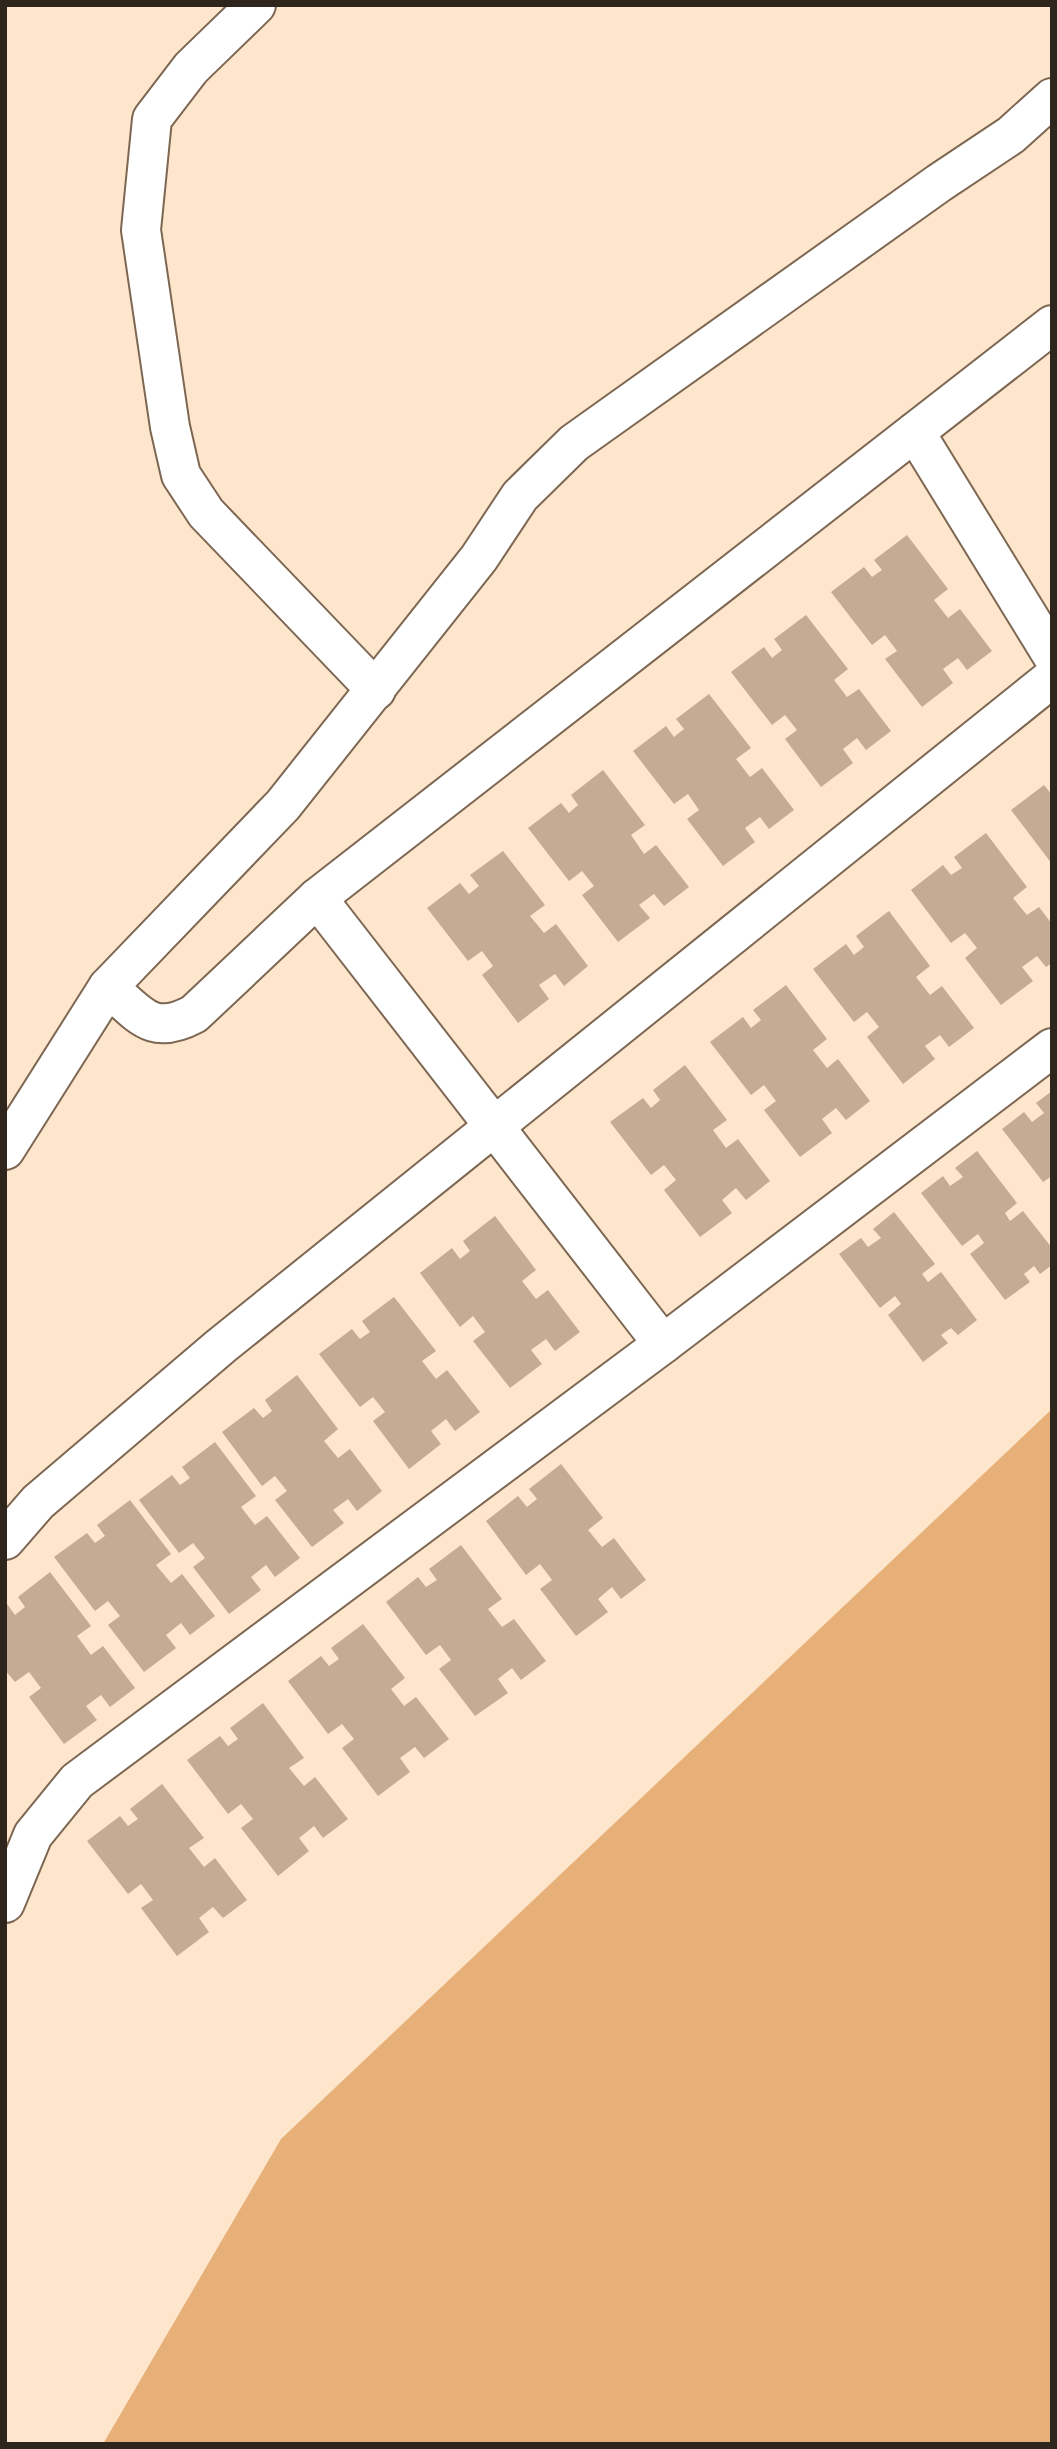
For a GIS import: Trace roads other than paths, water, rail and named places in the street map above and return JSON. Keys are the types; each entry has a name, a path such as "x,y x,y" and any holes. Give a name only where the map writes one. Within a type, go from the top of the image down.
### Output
{"street":[{"path":"256,5 191,68 152,119 141,230 170,427 181,475 206,513 376,690"},
{"path":"5,1150 108,987 283,805 480,558 520,496 574,443 939,183 1011,135 1052,98"},
{"path":"108,987 147,1020 164,1025 177,1023 194,1014 317,898 1052,325"},
{"path":"915,432 1052,655"},
{"path":"5,1540 38,1502 201,1363 1052,678"},
{"path":"317,898 663,1344"},
{"path":"5,1903 33,1835 78,1781 663,1344 1052,1048"}]}
